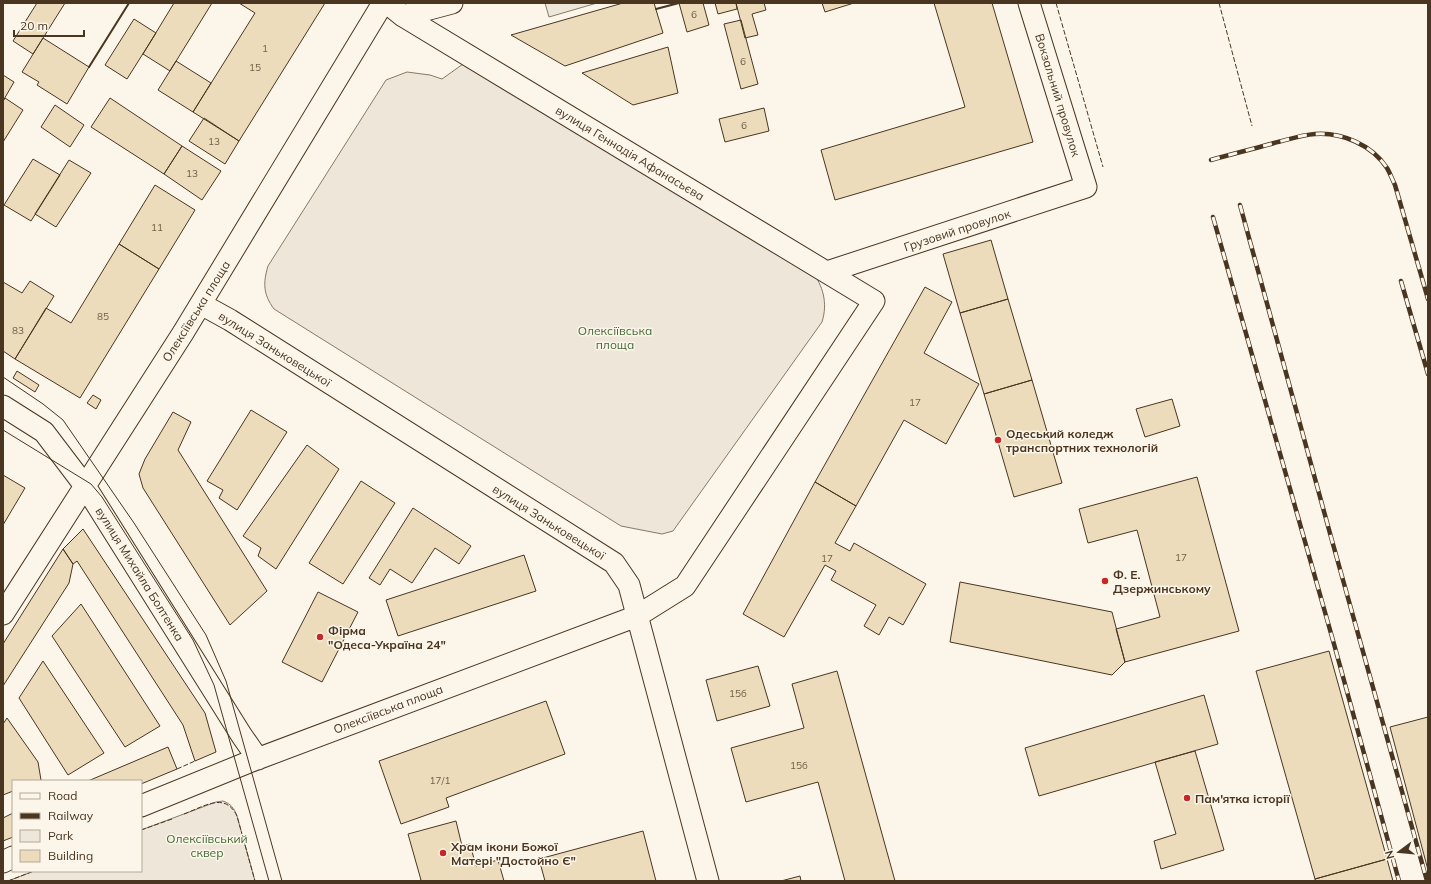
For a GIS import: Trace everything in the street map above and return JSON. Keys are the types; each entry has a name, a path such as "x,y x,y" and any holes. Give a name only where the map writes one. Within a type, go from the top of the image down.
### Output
{"street":[{"name":"Олексіївська площа","path":"3,614 201,304 383,3"},
{"path":"395,9 452,3"},
{"name":"Вокзальний провулок","path":"1029,3 1086,187"},
{"name":"вулиця Геннадія Афанасьєва","path":"395,9 874,301"},
{"name":"Грузовий провулок","path":"827,272 1086,187"},
{"name":"Олексіївська площа","path":"142,806 258,758 637,616 685,586 874,301"},
{"name":"вулиця Заньковецької","path":"201,304 230,320 614,563 629,584 708,881"},
{"name":"вулиця Михайла Болтенка","path":"3,406 44,432 85,486 242,736 258,758"}],"green space":[{"name":"Олексіївська площа","path":"463,64 812,271 822,289 825,308 822,322 673,531 662,534 621,526 274,309 270,304 265,288 265,278 268,266 386,80 407,72 430,75 442,79"},
{"name":"Олексіївський сквер","path":"223,801 228,803 235,811 255,881 8,881 31,872 142,872 142,830 216,802"}],"shaded area":[{"path":"545,3 597,3 549,17"}],"building":[{"path":"37,3 65,3 33,54 13,41"},
{"path":"174,3 212,3 170,71 143,54"},
{"path":"239,3 325,3 239,141 193,112 255,13"},
{"path":"623,3 654,3 663,33 565,66 511,35"},
{"path":"679,3 703,3 709,25 687,32"},
{"path":"715,3 736,3 737,9 718,14"},
{"path":"736,3 764,3 766,10 752,14 758,35 745,38"},
{"path":"822,3 854,3 825,12"},
{"path":"934,3 992,3 1033,142 835,200 821,150 965,107"},
{"path":"134,19 156,33 127,79 105,65"},
{"path":"741,20 758,84 741,89 724,24"},
{"path":"43,38 89,67 67,104 37,85 39,82 22,72"},
{"path":"668,47 678,93 633,105 582,73"},
{"path":"176,61 211,83 193,112 158,90"},
{"path":"3,75 14,82 3,101"},
{"path":"5,98 23,110 3,142 3,101"},
{"path":"110,98 182,146 164,174 91,127"},
{"path":"55,105 84,125 70,147 41,127"},
{"path":"764,108 769,131 725,142 719,119"},
{"path":"204,118 239,141 225,164 189,141"},
{"path":"182,146 221,171 202,200 164,174"},
{"path":"33,159 60,175 31,221 4,205"},
{"path":"69,160 91,173 56,227 35,214"},
{"path":"155,185 195,210 159,269 119,244"},
{"path":"991,240 1008,299 960,313 943,254"},
{"path":"119,244 159,269 80,398 15,359 46,308 71,323"},
{"path":"30,281 54,296 15,359 3,351 3,282 22,293"},
{"path":"925,287 952,302 924,353 979,384 946,444 904,420 856,506 815,482"},
{"path":"1008,299 1032,380 984,394 960,313"},
{"path":"17,371 39,385 35,392 13,378"},
{"path":"1032,380 1062,483 1014,497 984,394"},
{"path":"93,395 101,400 96,409 87,403"},
{"path":"1172,399 1180,426 1145,437 1136,409"},
{"path":"251,410 287,432 237,510 219,498 223,490 207,481"},
{"path":"173,412 191,422 178,450 267,591 230,625 143,488 139,474 145,459"},
{"path":"307,445 339,469 276,569 258,556 261,548 243,536"},
{"path":"3,475 25,488 3,525"},
{"path":"1197,477 1239,631 1125,662 1116,629 1160,617 1137,530 1088,543 1079,509"},
{"path":"361,481 395,503 343,584 309,563"},
{"path":"815,482 856,506 835,543 850,551 854,543 926,584 903,625 889,617 879,635 864,626 876,605 831,580 836,571 825,565 784,637 743,614"},
{"path":"413,508 471,546 459,564 435,548 412,583 390,569 380,585 369,578"},
{"path":"83,529 205,713 216,752 195,761 183,725 77,561 73,564 63,549"},
{"path":"63,549 73,564 69,583 3,686 3,644"},
{"path":"524,555 536,591 398,636 386,600"},
{"path":"960,582 1112,612 1125,662 1112,675 950,642"},
{"name":"Фірма \"Одеса-Україна 24\"","path":"318,592 358,612 322,682 282,662"},
{"path":"81,604 160,726 125,747 52,636"},
{"path":"1329,651 1387,859 1315,879 1256,671"},
{"path":"43,661 104,753 68,775 19,698"},
{"path":"758,666 770,706 717,721 706,680"},
{"path":"837,671 895,881 845,881 818,782 746,802 731,748 804,728 792,684"},
{"path":"1204,695 1218,744 1039,796 1025,748"},
{"path":"546,701 565,754 446,798 449,807 401,824 379,761"},
{"path":"1428,717 1428,870 1390,727"},
{"path":"7,718 38,762 41,780 12,780 12,791 3,795 3,724"},
{"path":"168,747 177,769 142,784 142,780 90,780"},
{"name":"Пам'ятка історії","path":"1195,751 1224,850 1161,869 1154,841 1176,834 1155,762"},
{"path":"12,814 12,837 3,841 3,818"},
{"name":"Храм ікони Божої Матері \"Достойно Є\"","path":"456,821 462,846 470,844 476,866 498,860 504,881 418,881 421,880 408,834"},
{"path":"643,831 656,881 545,881 539,859"},
{"path":"1387,859 1393,881 1315,881 1315,879"},
{"path":"800,876 801,881 781,881"}],"tram line":[{"path":"3,377 43,404 63,420 134,523 206,635 226,681 282,881"},
{"path":"3,430 91,484 102,497 193,640 214,685 269,881"}],"railway":[{"path":"1211,160 1305,135 1315,134 1336,135 1365,147 1381,160 1387,168 1395,185 1428,299"},
{"path":"1240,205 1427,881"},
{"path":"1213,217 1334,644 1399,881"},
{"path":"1401,281 1428,374"}],"fence":[{"path":"1056,3 1103,167"},
{"path":"1219,3 1252,126"},
{"path":"177,769 195,761"},
{"path":"184,814 213,803 226,804 232,808 237,816 255,881"},
{"path":"142,830 172,819"},
{"path":"8,881 31,872"}],"wall":[{"path":"89,67 129,3"},
{"path":"656,9 679,3"}],"place":[{"name":"Одеський коледж транспортних технологій","path":"998,440"},
{"name":"Ф. Е. Дзержинському","path":"1105,581"},
{"name":"Фірма \"Одеса-Україна 24\"","path":"320,637"},
{"name":"Пам'ятка історії","path":"1187,798"},
{"name":"Храм ікони Божої Матері \"Достойно Є\"","path":"443,853"}]}
